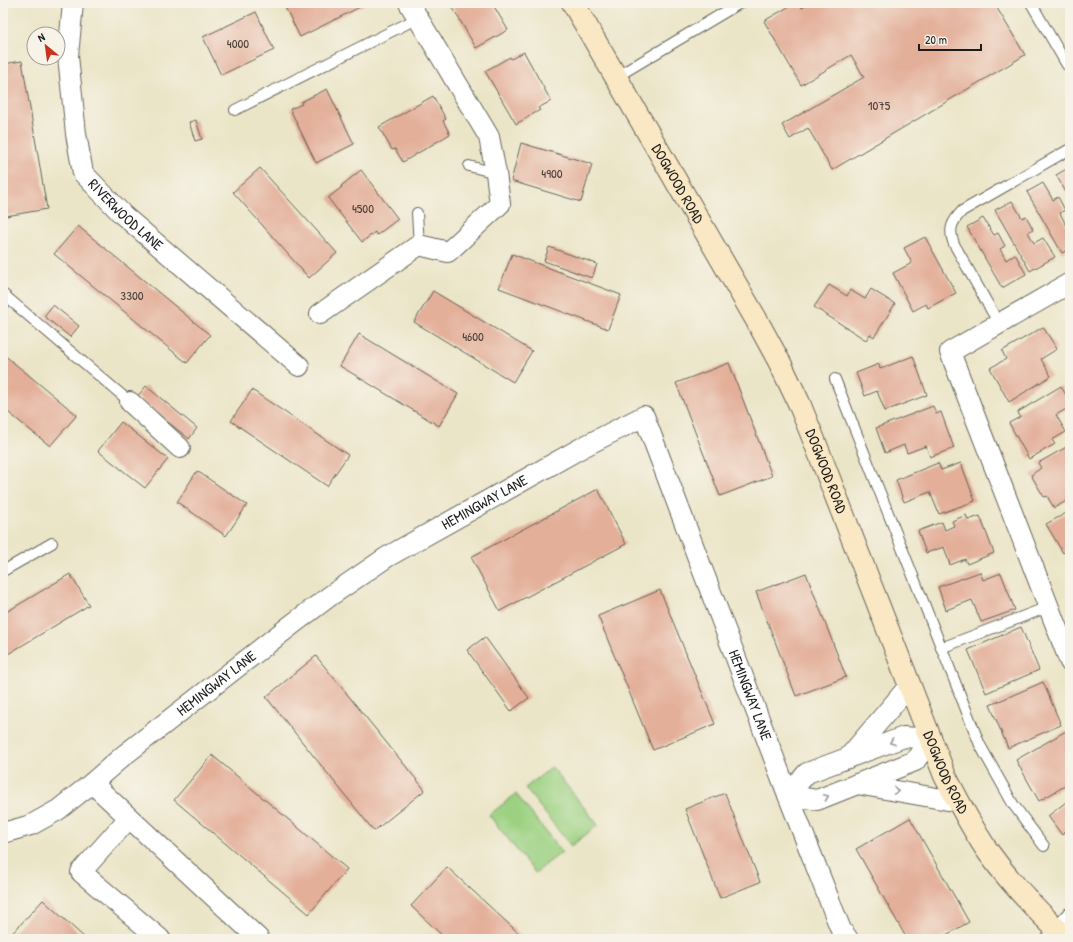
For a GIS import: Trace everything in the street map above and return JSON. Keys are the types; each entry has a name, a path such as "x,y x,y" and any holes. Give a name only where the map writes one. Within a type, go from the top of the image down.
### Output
{"street":[{"name":"RIVERWOOD LANE","path":"73,3 68,56 76,134 83,173 123,215 299,366"},
{"name":"DOGWOOD ROAD","path":"573,3 780,363 799,403 816,445 945,776 966,816 1006,875 1035,908 1062,932"},
{"path":"320,314 420,245 448,252 500,204 489,138 413,10"},
{"path":"1069,659 950,352 1070,283"},
{"path":"130,402 180,448"},
{"name":"HEMINGWAY LANE","path":"3,833 31,825 58,810 123,756 294,623 387,557 584,447 644,416 788,795 841,930 848,939"},
{"path":"848,758 909,686"},
{"path":"904,737 930,739 915,761 817,800 788,795 807,773 904,737"},
{"path":"92,783 259,939"},
{"path":"857,784 959,802"},
{"path":"129,818 80,872 160,939"}],"lane":[{"path":"616,78 740,3"},
{"path":"1031,3 1067,65"},
{"path":"235,110 413,10"},
{"path":"1000,324 952,240 950,235 954,221 962,211 1070,149"},
{"path":"470,166 496,173"},
{"path":"417,213 420,245"},
{"path":"3,294 130,402"},
{"path":"835,379 980,745 1013,804 1044,846"},
{"path":"3,571 52,543"},
{"path":"941,648 1048,608"}],"green space":[{"path":"552,767 598,825 571,846 525,788"},
{"path":"516,794 562,852 535,873 489,815"}],"building":[{"path":"283,3 366,3 366,4 300,37"},
{"path":"450,3 492,3 508,30 476,48"},
{"path":"795,3 798,3 802,8 810,3 994,3 1025,55 832,170 808,128 790,139 782,125 864,77 851,55 801,85 764,21"},
{"path":"256,12 274,50 221,75 203,37"},
{"path":"524,52 551,101 538,108 540,110 516,124 485,71 510,57 511,59"},
{"path":"22,61 47,209 6,216 3,198 3,64"},
{"path":"327,89 354,144 316,163 290,109 302,104 301,102"},
{"path":"433,96 446,119 443,121 450,134 403,162 395,149 392,150 379,127"},
{"path":"196,120 202,139 195,141 189,122"},
{"path":"521,143 592,164 581,202 511,181"},
{"path":"1070,167 1070,199 1056,175"},
{"path":"260,168 337,253 309,278 233,192"},
{"path":"361,170 398,219 377,235 375,232 362,242 328,198"},
{"path":"1043,183 1053,200 1058,197 1065,210 1060,213 1066,225 1070,222 1070,248 1062,253 1027,192"},
{"path":"1012,201 1022,218 1026,216 1033,229 1028,232 1034,243 1043,238 1055,257 1030,271 995,210"},
{"path":"983,218 994,235 998,233 1005,246 1000,249 1006,260 1015,254 1026,274 1002,288 967,227"},
{"path":"78,226 210,335 187,363 54,254"},
{"path":"925,237 956,293 928,308 926,304 913,311 893,273 912,263 904,248"},
{"path":"549,247 597,264 592,278 544,261"},
{"path":"512,254 621,295 608,329 499,288"},
{"path":"829,285 847,296 850,290 865,299 871,289 895,304 874,337 870,334 866,340 814,307"},
{"path":"433,291 532,351 513,382 414,322"},
{"path":"53,305 79,326 70,337 44,316"},
{"path":"1043,327 1057,349 1041,359 1051,376 1009,402 990,368 1006,359 1002,351"},
{"path":"359,334 458,394 439,426 340,366"},
{"path":"3,354 77,415 50,446 3,408"},
{"path":"913,356 927,395 885,411 877,391 865,396 856,373 879,364 880,369"},
{"path":"729,363 772,476 720,496 676,383"},
{"path":"146,386 197,428 189,439 137,397"},
{"path":"1061,386 1070,402 1070,407 1056,415 1066,432 1052,440 1055,444 1029,459 1009,423 1020,417 1018,412"},
{"path":"252,390 348,455 327,486 231,421"},
{"path":"933,406 936,414 941,412 954,448 930,457 926,446 907,453 904,445 885,453 876,428"},
{"path":"121,422 168,459 145,488 98,451"},
{"path":"1070,445 1070,499 1054,508 1047,496 1044,497 1031,475 1041,468 1038,463"},
{"path":"938,463 941,470 961,463 975,501 939,514 930,492 904,502 896,480"},
{"path":"197,471 247,505 226,536 177,502"},
{"path":"598,489 626,544 500,611 471,557"},
{"path":"1070,511 1070,557 1067,551 1063,553 1046,524"},
{"path":"966,515 968,520 980,516 994,553 967,564 965,559 950,565 944,547 926,553 918,531 942,522 945,530 954,526 952,521"},
{"path":"980,572 983,580 1001,573 1015,610 981,622 972,600 946,610 938,587"},
{"path":"806,573 846,677 796,696 756,592"},
{"path":"70,574 89,605 3,657 3,614"},
{"path":"660,590 715,724 653,750 598,616"},
{"path":"1021,627 1039,670 986,693 968,650"},
{"path":"485,637 529,698 511,711 467,650"},
{"path":"316,656 425,790 374,831 266,697"},
{"path":"1043,682 1061,725 1008,748 990,705"},
{"path":"1066,731 1070,738 1070,783 1039,801 1016,760"},
{"path":"212,755 347,869 309,914 174,800"},
{"path":"725,793 760,882 720,898 685,809"},
{"path":"1070,799 1070,828 1062,835 1048,816"},
{"path":"910,818 969,922 939,939 907,939 856,849"},
{"path":"447,867 525,939 446,939 411,906"},
{"path":"43,900 86,939 7,939"}]}
